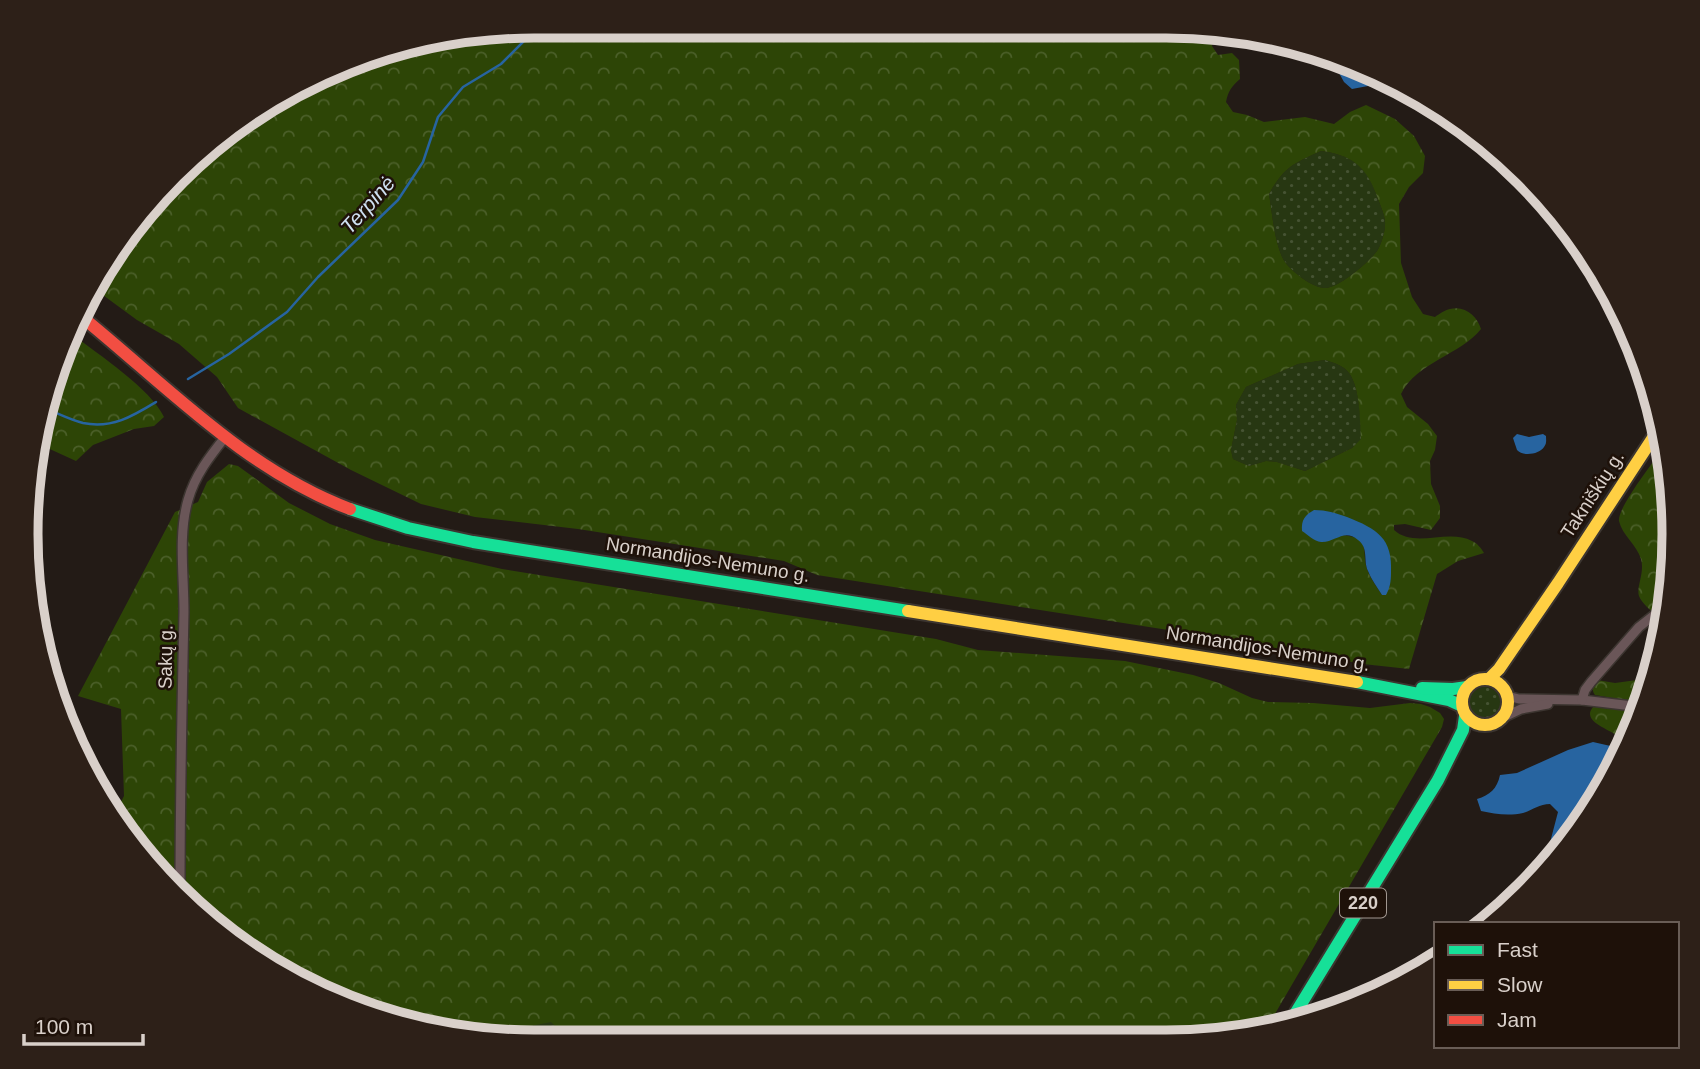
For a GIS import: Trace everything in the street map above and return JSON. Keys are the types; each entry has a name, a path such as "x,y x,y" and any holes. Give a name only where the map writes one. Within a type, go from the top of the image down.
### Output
{"main road":[{"name":"Normandijos-Nemuno g.","path":"87,321 226,436 276,472 309,490 372,517 437,535 1390,687 1449,700 1464,711"},
{"name":"Takniškių g.","path":"1558,583 1652,439"},
{"path":"1489,679 1499,669 1558,583"},
{"path":"1464,711 1472,722 1480,725 1488,726 1502,718 1508,704 1503,680 1535,628 1558,583"},
{"path":"1467,687 1481,679 1489,679 1497,682 1506,692"},
{"name":"Normandijos-Nemuno g.","path":"1390,687 1467,687"},
{"name":"220","path":"1438,780 1463,730 1462,696 1467,687"},
{"name":"220","path":"1295,1014 1438,780 1480,725"}],"street":[{"name":"Sakų g.","path":"180,881 183,528 195,479 226,436"},
{"path":"1582,700 1591,682 1639,627 1655,615"},
{"path":"1506,692 1519,699 1567,701"},
{"path":"1502,718 1521,709 1567,701 1582,700 1631,706"}],"green space":[{"path":"534,38 1166,38 1212,41 1218,55 1232,53 1239,60 1240,79 1231,89 1226,102 1233,112 1264,122 1305,117 1334,124 1350,112 1366,105 1395,119 1414,136 1425,156 1423,173 1409,187 1399,204 1401,263 1412,297 1423,314 1435,317 1455,308 1465,310 1477,320 1481,329 1462,346 1417,374 1401,394 1407,407 1428,424 1437,436 1430,461 1431,484 1440,506 1440,518 1431,530 1405,524 1394,525 1394,530 1412,538 1463,538 1476,543 1484,553 1458,561 1437,574 1409,669 1363,664 1181,632 817,575 784,561 578,529 475,517 421,504 351,470 238,408 217,377 179,344 137,320 101,294 141,233 184,184 233,141 286,105 345,76 406,55 470,43","holes":["1321,151 1341,155 1362,169 1372,184 1385,221 1384,231 1377,251 1361,268 1325,288 1303,279 1285,262 1276,239 1269,194 1280,177 1303,159","1325,360 1341,366 1353,379 1360,414 1361,439 1352,448 1305,471 1277,462 1266,461 1249,466 1233,459 1231,450 1237,420 1236,405 1246,387 1298,364","1378,533 1386,595 1382,595 1368,572 1362,542 1342,535"]},
{"path":"1321,151 1341,155 1363,169 1372,184 1385,221 1381,242 1373,256 1345,279 1325,288 1303,279 1285,262 1276,239 1269,194 1290,167"},
{"path":"79,339 136,384 164,417 154,426 134,429 93,445 76,461 47,448 55,406"},
{"path":"1325,360 1344,368 1353,379 1362,439 1352,448 1305,471 1266,461 1249,466 1233,459 1231,450 1237,420 1236,405 1246,387 1298,364"},
{"path":"1655,459 1662,534 1655,615 1639,596 1641,559 1619,521 1630,495"},
{"path":"229,464 238,466 289,503 330,524 375,540 502,569 936,639 978,650 1125,661 1193,675 1268,702 1370,708 1421,704 1440,713 1444,719 1442,727 1272,1019 1230,1026 1166,1030 534,1030 438,1021 406,1014 345,993 286,964 259,947 207,907 184,885 162,862 119,805 124,796 121,709 78,696 175,512 198,502 207,482"},
{"path":"1597,680 1615,683 1639,681 1632,701 1595,695 1593,688"},
{"path":"1485,687 1497,691 1501,703 1497,715 1485,719 1473,715 1469,703 1473,691"},
{"path":"1594,706 1629,711 1618,737 1592,719 1591,711"},
{"path":"551,1022 559,1030 534,1030 514,1029"}],"water":[{"path":"1340,71 1382,89 1368,86 1352,89 1339,73"},
{"path":"1517,434 1529,437 1543,434 1546,436 1546,444 1531,454 1520,452 1513,438"},
{"path":"1314,510 1347,517 1381,536 1391,561 1386,595 1382,595 1371,577 1364,547 1358,540 1348,535 1321,542 1302,531 1304,518"},
{"path":"1593,742 1613,747 1578,810 1548,849 1558,812 1550,804 1518,814 1481,811 1477,799 1492,791 1500,775 1517,773"}],"waterway":[{"name":"Terpinė","path":"188,379 229,354 287,312 318,277 398,200 423,162 438,117 463,87 501,64 527,38"},
{"name":"Terpinė","path":"54,412 83,423 103,424 130,416 156,402"}],"traffic: fast":[{"path":"350,509 408,528 473,542 908,611"},
{"path":"1357,682 1449,700 1462,706"},
{"path":"1422,688 1467,687"},
{"path":"1295,1014 1438,780 1463,730 1465,716"}],"traffic: slow":[{"path":"1489,679 1499,669 1558,583 1652,439"},
{"path":"908,611 1357,682"},
{"path":"1485,679 1501,686 1508,702 1501,718 1485,725 1469,718 1462,702 1469,686 1485,679"}],"traffic: jam":[{"path":"87,321 242,449 276,472 350,509"}]}
